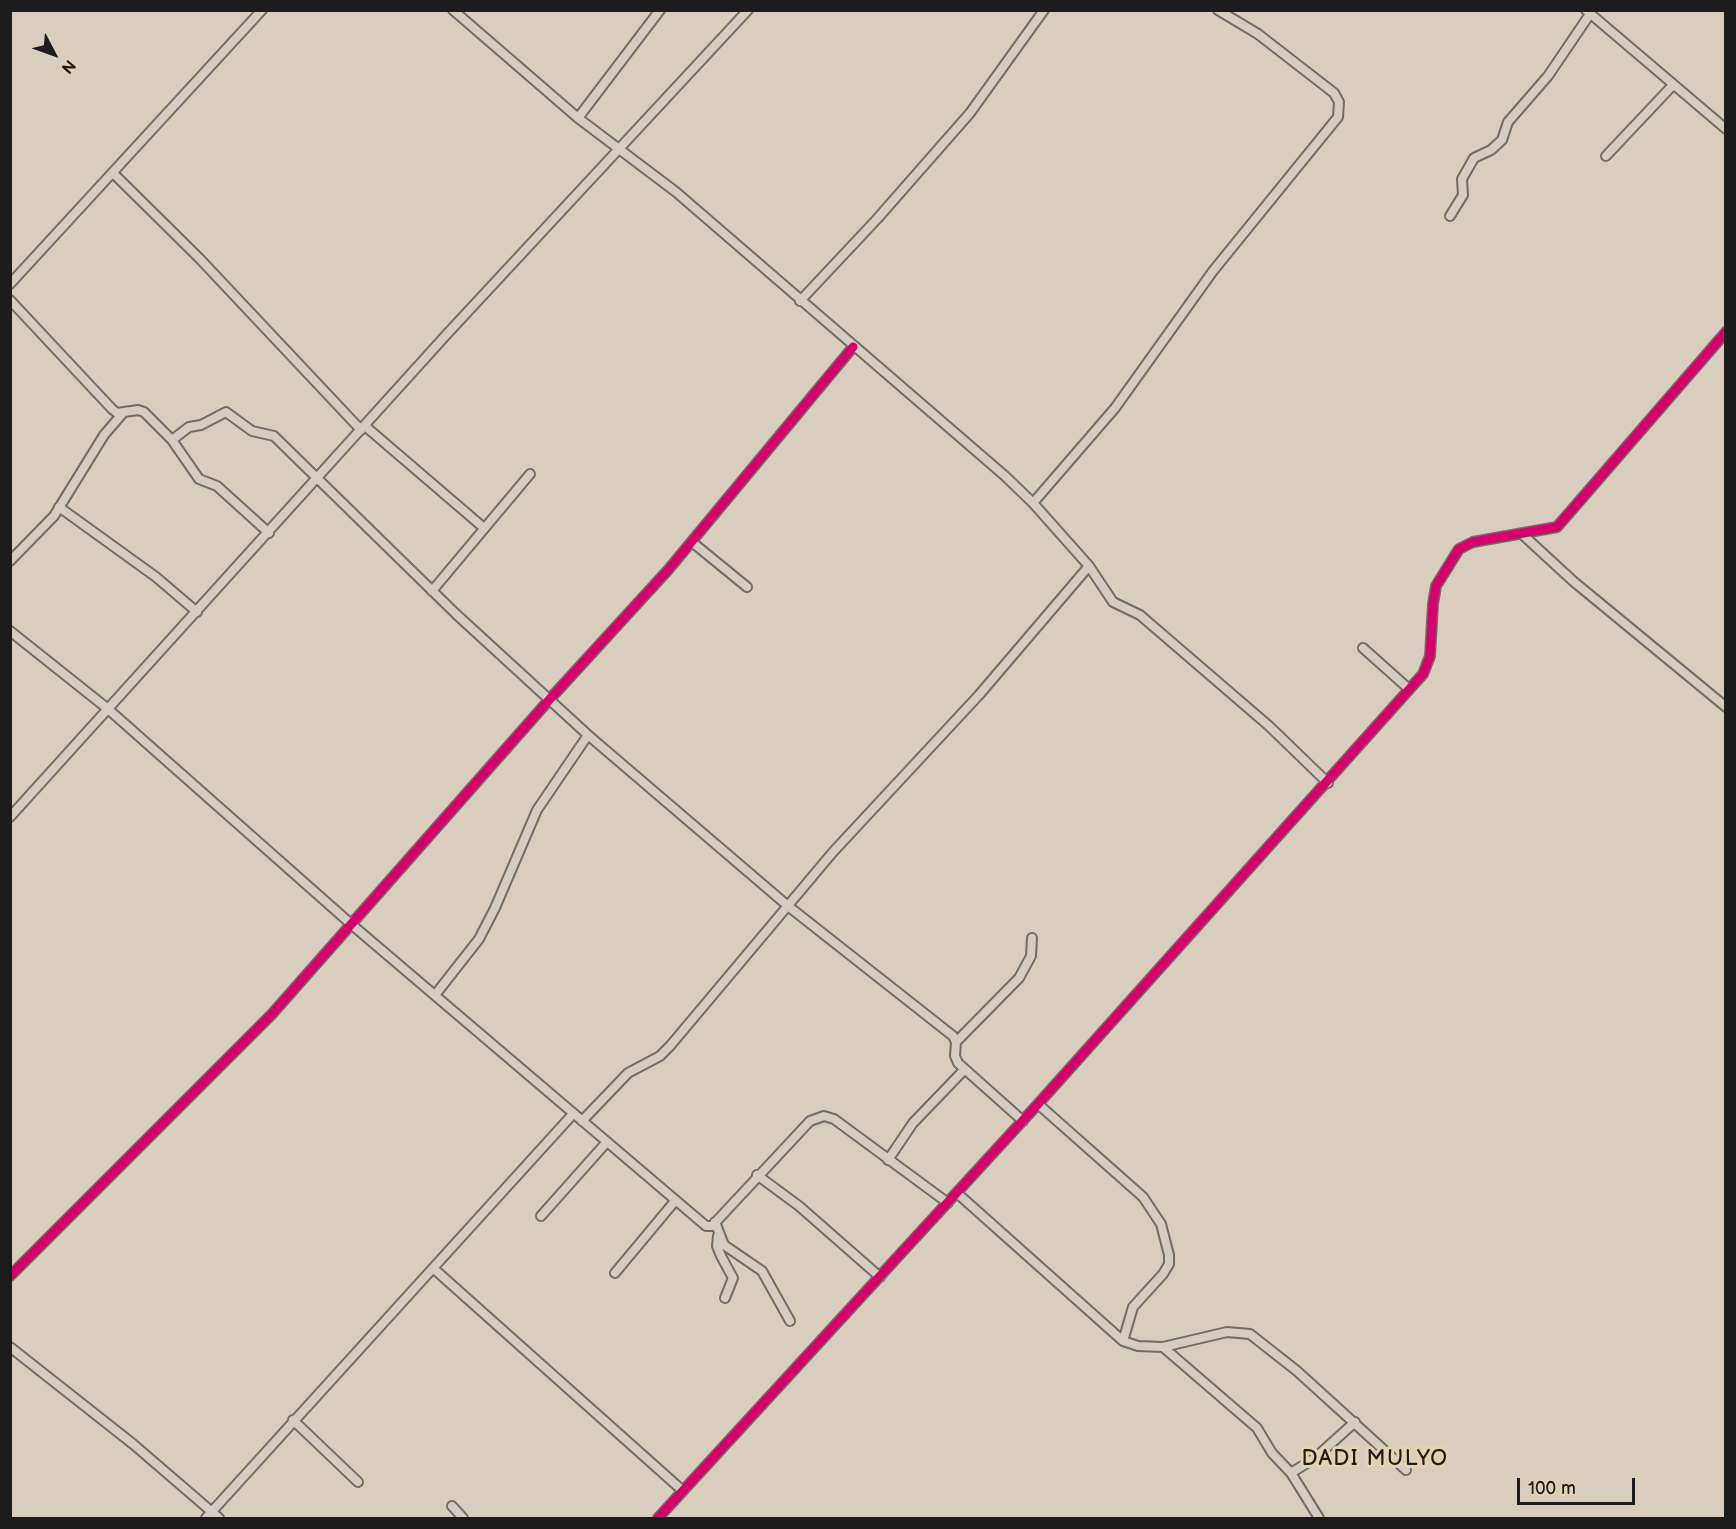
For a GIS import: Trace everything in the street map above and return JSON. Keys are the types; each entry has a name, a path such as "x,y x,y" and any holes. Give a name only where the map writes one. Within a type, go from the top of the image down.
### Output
{"street":[{"path":"10,284 114,174 262,10"},
{"path":"453,10 578,118 676,192 1033,502 1089,566 1113,602 1140,615 1269,726 1328,783"},
{"path":"578,118 660,10"},
{"path":"10,817 363,428 748,10"},
{"path":"800,301 878,219 970,113 1044,10"},
{"path":"1033,502 1115,408 1202,285 1338,117 1339,102 1334,93 1258,34 1218,10"},
{"path":"1450,216 1463,195 1462,179 1474,158 1491,150 1502,140 1508,122 1548,76 1588,12 1725,129"},
{"path":"1606,156 1673,85"},
{"path":"114,174 200,259 363,428 484,528"},
{"path":"10,300 112,410 123,413 134,410 144,412 172,440 199,479 217,486 269,532"},
{"path":"658,1518 1023,1121 1328,783 1409,689 1429,663 1434,596 1450,560 1459,549 1473,542 1551,530 1563,522 1725,332"},
{"path":"10,1276 243,1045 549,700 666,572 853,347"},
{"path":"172,440 189,427 201,425 226,412 252,431 274,436 432,591 588,735 788,906 952,1036 956,1042 956,1059 964,1070 1023,1121"},
{"path":"10,561 40,532 59,507 104,435 123,413"},
{"path":"432,591 530,474"},
{"path":"59,507 156,577 197,612"},
{"path":"1522,534 1573,581 1725,707"},
{"path":"692,542 747,587"},
{"path":"582,1121 628,1073 665,1051 832,854 979,695 1089,566"},
{"path":"10,631 108,709 351,924 706,1226 712,1226 757,1175 810,1121 824,1116 834,1119 948,1203"},
{"path":"1362,648 1409,689"},
{"path":"435,995 479,939 495,908 537,810 588,735"},
{"path":"956,1042 1019,978 1031,956 1032,938"},
{"path":"888,1160 913,1123 964,1070"},
{"path":"1038,1104 1143,1197 1161,1224 1169,1254 1169,1264 1163,1274 1133,1307 1124,1341"},
{"path":"206,1518 573,1114"},
{"path":"541,1216 606,1143"},
{"path":"757,1175 799,1206 880,1277"},
{"path":"957,1193 1124,1341 1138,1347 1163,1347 1227,1332 1250,1334 1266,1344 1406,1470"},
{"path":"615,1273 675,1201"},
{"path":"715,1222 724,1245 762,1270 790,1321"},
{"path":"718,1234 717,1246 734,1278 725,1298"},
{"path":"433,1268 683,1491"},
{"path":"10,1347 219,1518"},
{"path":"1163,1347 1257,1428 1272,1453 1292,1473 1319,1518"},
{"path":"293,1420 358,1482"},
{"path":"1292,1473 1315,1458 1355,1422"},
{"path":"452,1506 463,1518"}],"cycle path":[{"path":"658,1518 1038,1104 1423,674 1430,656 1436,586 1459,549 1473,542 1557,527 1726,332"},
{"path":"10,1276 272,1014 549,700 668,570 853,347"}],"district":[{"name":"DADI MULYO","path":"1375,1459"}]}
